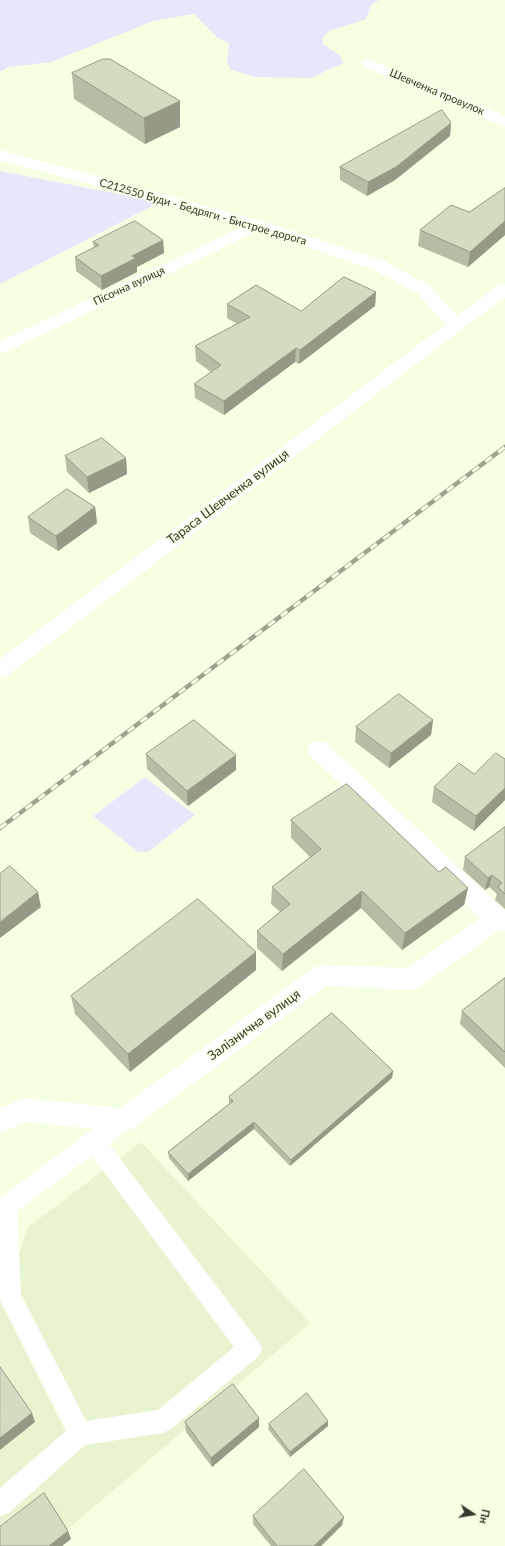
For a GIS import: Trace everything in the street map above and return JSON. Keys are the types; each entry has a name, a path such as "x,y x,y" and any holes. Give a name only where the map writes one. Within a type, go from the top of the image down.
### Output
{"street":[{"name":"Шевченка провулок","path":"368,63 505,122"},
{"name":"С212550 Буди - Бедряги - Бистрое дорога","path":"0,155 258,225 378,265 423,289 456,324"},
{"name":"Пісочна вулиця","path":"0,348 258,225"},
{"name":"Тараса Шевченка вулиця","path":"0,670 456,324 505,289"},
{"path":"318,749 501,920"},
{"name":"Залізнична вулиця","path":"124,1120 322,975 412,979 501,920"},
{"path":"0,1121 24,1110 124,1120"}],"lane":[{"path":"80,1434 10,1297 3,1209 124,1120"},
{"path":"0,1504 80,1434 163,1420 250,1350 94,1141"}],"shaded area":[{"path":"0,0 379,0 371,5 366,19 329,31 322,38 323,44 340,56 343,63 311,78 255,77 231,70 227,62 229,43 218,38 194,14 153,21 51,62 8,67 0,72"},
{"path":"0,171 160,202 0,284"},
{"path":"145,777 195,815 148,852 138,852 93,816"},
{"path":"141,1142 310,1323 48,1546 0,1546 0,1287 13,1273 28,1227"}],"building":[{"path":"103,59 110,59 180,101 144,118 72,73"},
{"path":"442,110 451,123 396,167 368,182 340,167"},
{"path":"505,188 505,221 470,252 420,230 451,205 469,212"},
{"path":"135,221 163,240 132,256 136,258 101,276 75,257 99,245 93,242"},
{"path":"344,277 376,292 300,350 296,348 224,401 194,384 221,365 195,346 250,317 227,304 256,285 301,311"},
{"path":"102,438 126,458 87,477 65,456"},
{"path":"67,489 95,507 56,536 28,517"},
{"path":"399,694 433,720 391,753 356,727"},
{"path":"194,720 236,755 187,791 146,754"},
{"path":"496,753 505,759 505,788 476,816 434,787 459,763 474,774"},
{"path":"347,784 439,872 446,867 468,888 405,933 362,891 283,954 257,931 290,904 272,887 321,849 291,820"},
{"path":"505,827 505,894 498,887 502,883 492,875 488,878 465,857"},
{"path":"10,866 38,892 0,922 0,874"},
{"path":"198,899 256,952 128,1054 71,996"},
{"path":"505,978 505,1052 462,1011"},
{"path":"332,1013 393,1071 291,1160 254,1122 188,1174 168,1152 233,1101 229,1097"},
{"path":"0,1367 32,1413 0,1438"},
{"path":"233,1384 259,1418 211,1458 185,1422"},
{"path":"307,1393 328,1421 290,1452 269,1424"},
{"path":"304,1469 344,1517 314,1546 277,1546 253,1516"},
{"path":"44,1493 68,1531 49,1546 0,1546 0,1527"}],"railway":[{"path":"0,828 505,447"}]}
